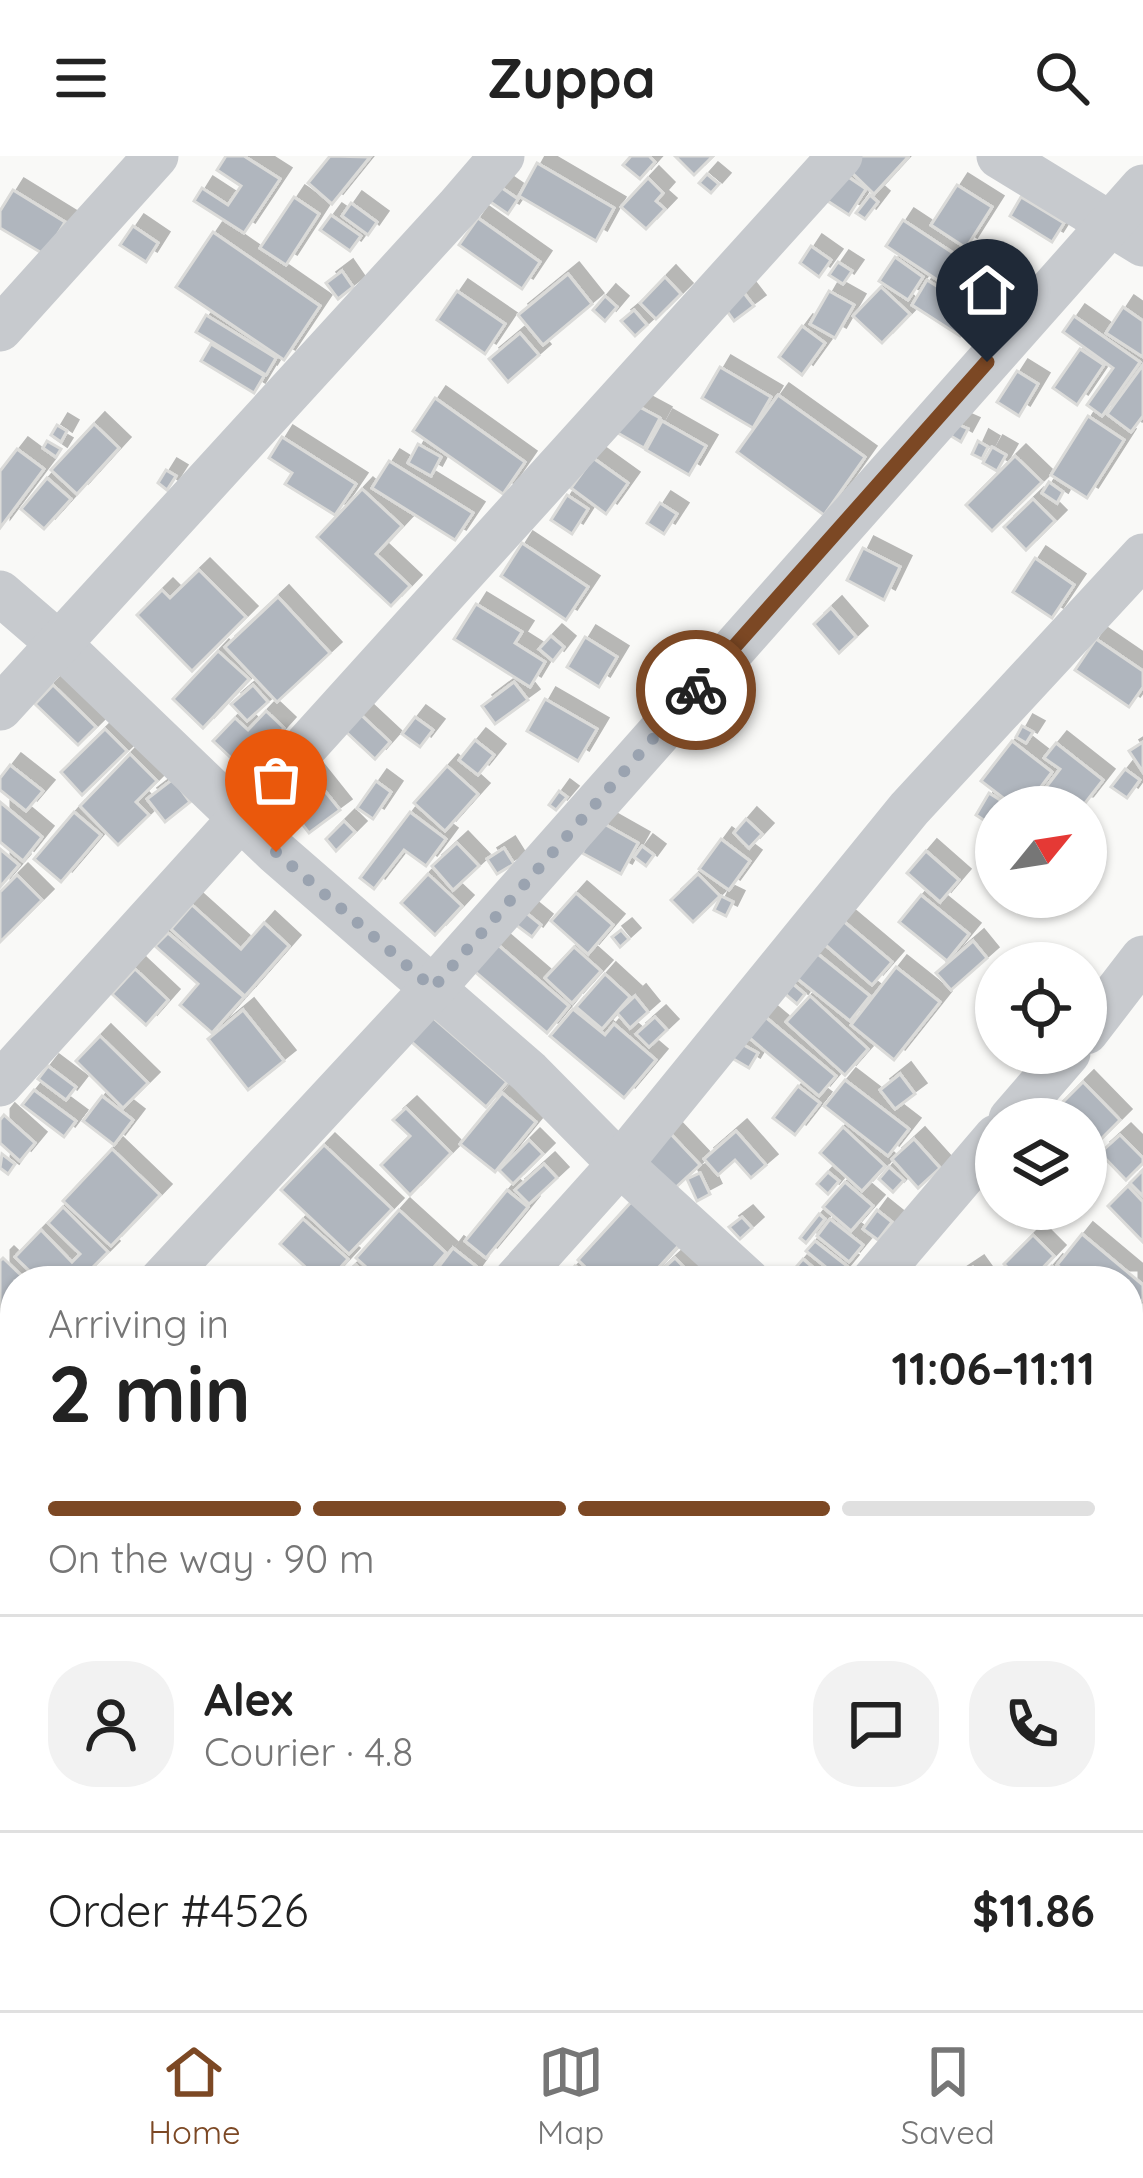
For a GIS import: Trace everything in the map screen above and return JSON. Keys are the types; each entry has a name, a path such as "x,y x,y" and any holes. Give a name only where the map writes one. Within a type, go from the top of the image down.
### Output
{"street":[{"path":"0,329 156,156"},
{"path":"0,708 502,156"},
{"path":"0,1084 840,156"},
{"path":"999,156 1126,234"},
{"path":"175,1266 1126,234 1143,187"},
{"path":"528,1266 620,1164 909,809 1143,556"},
{"path":"0,593 276,852 529,1072 732,1266"},
{"path":"1107,1005 1143,958"},
{"path":"1029,1098 1050,1074"},
{"path":"886,1266 975,1162"}],"building":[{"path":"226,156 244,156 280,179 244,233 194,201 202,188 228,205 241,186 217,170"},
{"path":"330,156 370,157 332,204 308,183"},
{"path":"631,156 649,156 655,162 640,179 623,165"},
{"path":"675,156 713,156 694,175"},
{"path":"851,156 908,157 874,194 843,164"},
{"path":"537,163 614,208 596,241 519,196"},
{"path":"841,172 866,189 849,215 823,198"},
{"path":"707,174 719,184 711,193 699,183"},
{"path":"648,178 663,193 656,201 665,209 646,229 621,207"},
{"path":"957,185 992,207 966,248 931,225"},
{"path":"499,186 518,199 508,214 489,201"},
{"path":"13,190 65,222 45,255 0,228 0,211"},
{"path":"870,195 878,202 865,219 856,213"},
{"path":"294,197 319,214 286,265 260,248"},
{"path":"1021,197 1064,223 1052,242 1010,216"},
{"path":"351,203 377,222 368,235 342,216"},
{"path":"331,215 361,236 350,251 320,230"},
{"path":"478,218 540,262 522,289 459,245"},
{"path":"903,220 959,257 942,283 886,246"},
{"path":"133,226 158,243 146,262 120,245"},
{"path":"213,232 320,306 284,360 176,287"},
{"path":"811,246 831,260 819,277 800,263"},
{"path":"895,257 923,277 908,300 879,281"},
{"path":"838,262 852,271 843,284 829,275"},
{"path":"342,271 353,287 338,299 326,283"},
{"path":"568,274 592,304 543,345 518,315"},
{"path":"665,277 681,294 656,319 640,303"},
{"path":"927,280 975,310 960,336 912,305"},
{"path":"881,287 910,314 882,343 853,316"},
{"path":"740,288 754,306 734,321 721,303"},
{"path":"457,291 505,324 485,354 437,320"},
{"path":"829,291 854,305 835,338 810,324"},
{"path":"605,296 617,307 605,321 593,310"},
{"path":"1123,307 1143,321 1143,357 1106,333"},
{"path":"634,310 647,325 635,336 621,321"},
{"path":"206,315 276,358 266,375 196,332"},
{"path":"1074,316 1140,362 1102,416 1087,405 1113,368 1063,332"},
{"path":"802,326 825,343 802,375 779,357"},
{"path":"520,333 539,355 508,382 489,359"},
{"path":"211,344 264,376 254,393 201,361"},
{"path":"1080,349 1104,365 1077,405 1053,388"},
{"path":"1143,365 1143,416 1131,432 1107,414"},
{"path":"720,367 771,397 753,428 702,398"},
{"path":"1017,371 1038,384 1019,416 997,402"},
{"path":"778,395 865,457 824,515 737,452"},
{"path":"435,398 525,462 503,494 413,431"},
{"path":"632,403 660,418 644,448 616,432"},
{"path":"1088,416 1124,440 1087,498 1051,475"},
{"path":"662,421 706,446 689,475 646,450"},
{"path":"94,424 119,448 77,494 51,470"},
{"path":"957,424 968,429 961,442 951,436"},
{"path":"57,425 67,431 61,442 51,435"},
{"path":"282,437 356,484 335,515 285,484 292,473 269,458"},
{"path":"47,441 61,449 56,457 43,448"},
{"path":"978,441 988,447 982,459 972,454"},
{"path":"418,444 441,457 431,476 408,463"},
{"path":"992,447 1006,455 997,471 983,463"},
{"path":"17,449 44,469 0,528 0,471"},
{"path":"1015,456 1042,482 992,531 966,505"},
{"path":"593,458 628,483 606,514 571,488"},
{"path":"389,461 473,513 455,540 372,488"},
{"path":"166,470 176,476 167,490 158,483"},
{"path":"47,478 71,499 44,529 21,509"},
{"path":"1049,482 1063,492 1057,503 1042,493"},
{"path":"362,489 402,526 376,554 410,586 391,606 317,537"},
{"path":"567,495 588,509 572,534 551,520"},
{"path":"1033,499 1055,521 1026,550 1004,527"},
{"path":"660,503 677,514 664,534 647,523"},
{"path":"522,543 588,587 566,620 501,576"},
{"path":"863,548 900,567 884,600 847,580"},
{"path":"1035,558 1074,585 1052,618 1013,592"},
{"path":"199,570 246,617 192,671 137,615 162,590 170,598"},
{"path":"278,597 330,653 277,702 225,647"},
{"path":"476,604 522,632 515,643 545,662 530,687 454,639"},
{"path":"831,608 856,637 839,653 814,624"},
{"path":"551,636 564,647 553,661 539,649"},
{"path":"585,637 617,657 599,687 567,667"},
{"path":"1096,639 1143,671 1143,687 1129,707 1075,670"},
{"path":"218,651 249,679 203,728 173,699"},
{"path":"655,677 667,684 660,696 648,689"},
{"path":"514,682 528,700 495,724 482,706"},
{"path":"53,685 96,727 78,745 35,704"},
{"path":"253,685 268,702 247,721 231,704"},
{"path":"545,699 597,729 578,761 527,731"},
{"path":"703,702 718,717 705,731 690,717"},
{"path":"266,711 284,728 245,771 213,741 235,718 248,730"},
{"path":"360,714 390,742 375,759 345,731"},
{"path":"415,717 433,730 420,747 402,734"},
{"path":"1022,726 1033,732 1026,743 1016,737"},
{"path":"105,729 127,751 82,795 61,772"},
{"path":"475,740 494,755 478,775 459,760"},
{"path":"1012,741 1052,772 1042,786 988,786 981,781"},
{"path":"1143,742 1143,772 1129,751"},
{"path":"1056,743 1103,780 1098,786 1047,786 1060,769 1044,758"},
{"path":"130,754 157,781 136,802 149,815 118,845 80,806"},
{"path":"10,765 43,791 26,811 0,790 0,778"},
{"path":"447,766 478,794 445,831 414,803"},
{"path":"1125,769 1140,780 1127,798 1111,787"},
{"path":"312,775 340,810 309,833 282,798"},
{"path":"173,779 190,802 165,822 147,799"},
{"path":"376,781 391,792 373,819 357,808"},
{"path":"559,791 567,797 556,810 549,805"},
{"path":"0,802 42,837 23,861 0,842"},
{"path":"74,812 101,835 61,882 34,859"},
{"path":"410,812 446,839 426,866 404,850 374,889 360,878"},
{"path":"746,819 762,834 749,848 734,833"},
{"path":"344,821 355,832 336,851 326,839"},
{"path":"599,821 638,843 621,874 582,853"},
{"path":"721,839 750,861 729,890 699,869"},
{"path":"457,843 479,866 453,890 432,866"},
{"path":"642,846 654,855 646,866 634,857"},
{"path":"504,848 514,864 497,874 487,859"},
{"path":"0,849 19,865 0,887"},
{"path":"926,851 959,880 940,902 907,873"},
{"path":"428,874 462,906 435,935 401,903"},
{"path":"698,874 720,896 693,922 671,900"},
{"path":"17,875 42,900 0,942 0,892"},
{"path":"576,893 613,925 588,954 551,921"},
{"path":"921,895 969,934 947,961 899,922"},
{"path":"721,896 733,902 726,916 714,910"},
{"path":"192,905 241,949 264,923 289,946 245,996 171,929"},
{"path":"525,912 541,925 532,937 516,925"},
{"path":"842,920 892,962 872,985 822,942"},
{"path":"621,930 629,939 620,947 612,937"},
{"path":"168,933 244,997 212,1033 180,1005 198,984 155,946"},
{"path":"490,938 569,1006 547,1033 467,965"},
{"path":"975,943 975,969 951,990 936,973"},
{"path":"574,947 601,971 572,1003 545,978"},
{"path":"814,951 870,996 850,1021 794,976"},
{"path":"896,967 940,1002 894,1060 851,1025"},
{"path":"135,969 168,1000 146,1025 112,994"},
{"path":"605,974 630,997 602,1029 576,1007"},
{"path":"793,984 805,994 797,1004 785,994"},
{"path":"635,996 648,1012 630,1028 617,1013"},
{"path":"810,996 868,1049 845,1075 786,1022"},
{"path":"573,1009 605,1035 614,1024 656,1060 624,1098 550,1036"},
{"path":"243,1010 284,1061 248,1090 208,1039"},
{"path":"430,1015 507,1082 486,1107 408,1039"},
{"path":"763,1015 836,1076 819,1096 746,1035"},
{"path":"655,1017 667,1030 649,1047 636,1034"},
{"path":"100,1036 148,1083 123,1108 76,1061"},
{"path":"738,1042 758,1053 749,1068 730,1057"},
{"path":"48,1066 76,1087 66,1100 38,1079"},
{"path":"900,1074 915,1094 895,1109 880,1090"},
{"path":"845,1080 909,1129 888,1156 824,1106"},
{"path":"1083,1082 1099,1098 1067,1098"},
{"path":"798,1086 820,1103 795,1135 773,1118"},
{"path":"34,1090 76,1121 64,1137 22,1105"},
{"path":"502,1093 536,1122 495,1172 460,1144"},
{"path":"102,1096 133,1120 114,1145 83,1121"},
{"path":"1107,1107 1120,1120 1107,1133"},
{"path":"406,1108 451,1153 410,1195 381,1165 410,1136 393,1120"},
{"path":"4,1115 35,1143 20,1161 0,1143"},
{"path":"843,1127 885,1166 862,1191 820,1153"},
{"path":"665,1128 700,1165 674,1189 639,1152"},
{"path":"736,1131 766,1165 751,1178 735,1160 718,1175 704,1159"},
{"path":"1120,1135 1143,1163 1126,1180 1107,1160 1107,1147"},
{"path":"914,1139 940,1168 918,1188 892,1159"},
{"path":"529,1140 543,1154 513,1184 499,1170"},
{"path":"324,1145 392,1209 349,1254 281,1190"},
{"path":"112,1149 160,1195 111,1246 63,1201"},
{"path":"2,1154 15,1164 8,1174 0,1168"},
{"path":"544,1164 557,1178 529,1204 515,1190"},
{"path":"889,1167 904,1180 893,1192 879,1179"},
{"path":"1143,1170 1143,1196 1130,1183"},
{"path":"828,1172 839,1181 828,1194 817,1184"},
{"path":"700,1173 710,1194 697,1201 687,1179"},
{"path":"845,1182 873,1206 851,1231 823,1207"},
{"path":"1128,1186 1143,1202 1143,1242 1108,1206"},
{"path":"507,1190 528,1207 486,1258 465,1241"},
{"path":"633,1200 680,1244 660,1266 584,1266 578,1260"},
{"path":"63,1207 108,1252 94,1266 24,1266 15,1257 41,1230 72,1262 80,1254 48,1223"},
{"path":"399,1210 446,1253 435,1266 365,1266 356,1258"},
{"path":"877,1210 892,1222 878,1240 863,1229"},
{"path":"819,1214 825,1219 806,1243 800,1238"},
{"path":"742,1217 752,1228 740,1239 729,1227"},
{"path":"303,1219 348,1259 342,1266 304,1266 280,1244"},
{"path":"830,1219 863,1245 849,1262 817,1236"},
{"path":"1082,1234 1120,1266 1058,1266"},
{"path":"1033,1235 1054,1256 1044,1266 1004,1264"},
{"path":"815,1241 847,1266 824,1266 806,1251"},
{"path":"453,1248 476,1266 439,1266"}],"way so far":[{"path":"276,852 433,988 696,690"}],"route":[{"path":"696,690 987,362"}]}
